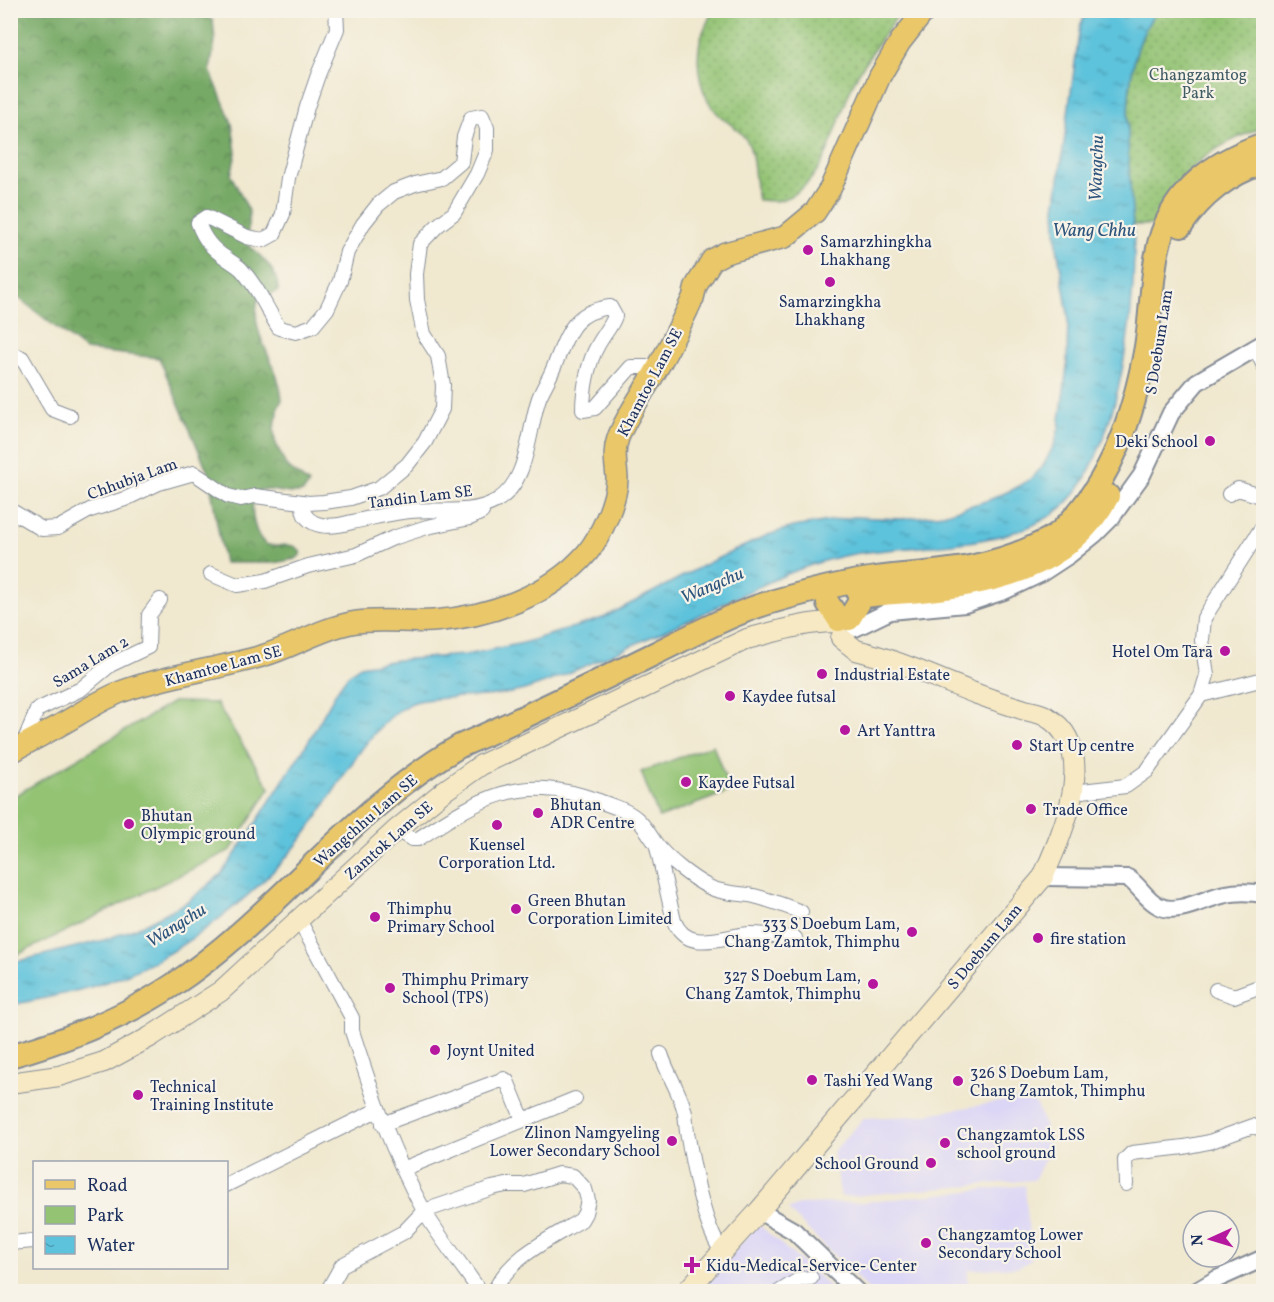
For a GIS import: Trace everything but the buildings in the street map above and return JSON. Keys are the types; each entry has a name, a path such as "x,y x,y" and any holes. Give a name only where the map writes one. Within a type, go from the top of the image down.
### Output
{"highway":[{"name":"S Doebum Lam","path":"844,624 854,590 926,581 1004,560 1059,534 1081,510 1092,495 1119,443 1131,412 1146,344 1157,254 1167,221 1186,193 1202,175 1233,155 1263,144"},
{"name":"S Doebum Lam","path":"926,581 980,583 1025,570 1061,551 1092,522 1119,477 1144,417 1153,386 1171,258 1181,226 1196,204 1211,190 1240,171 1263,162"},
{"name":"Wangchhu Lam SE","path":"10,1056 81,1034 173,985 242,929 385,798 443,756 722,621 775,600 854,590"},
{"name":"Wangchhu Lam SE","path":"10,1070 86,1046 180,996 231,958 415,791 448,769 756,622 844,624"}],"main road":[{"name":"Khamtoe Lam SE","path":"17,749 106,699 127,690 261,656 291,647 329,629 351,623 385,620 431,621 470,616 520,600 550,584 587,553 598,537 615,497 617,478 614,460 615,446 693,298 696,286 712,260 725,253 784,237 815,212 830,189 880,76 900,42 925,10"},
{"name":"Zamtok Lam SE","path":"10,1083 59,1076 104,1062 150,1037 221,991 396,830 480,765 747,639 806,623 844,624"},
{"name":"S Doebum Lam","path":"686,1292 759,1211 1043,877 1064,829 1073,792 1071,745 1064,732 1046,717 985,697 868,653 844,624"}],"street":[{"name":"Tandin Lam SE","path":"336,10 337,29 307,107 288,178 283,214 274,234 263,240 247,237 207,217 198,223 204,239 218,253 240,267 260,292 269,313 279,328 297,332 313,326 327,309 339,281 347,252 363,224 378,205 394,192 442,178 460,162 464,137 471,118 482,116 487,128 487,150 477,174 454,213 437,226 420,244 416,274 417,300 424,334 438,356 443,385 442,409 424,442 407,465 379,488 351,498 302,502 305,515 314,523 332,526 383,515 429,510 451,512 496,501 509,490 522,466 539,398 551,375 566,336 578,319 595,309 610,307 615,316 610,329 597,346 583,398 583,410 596,408 631,367 658,367"},
{"path":"844,624 868,624 879,615 890,611 965,604 1004,591 1040,574 1069,555 1111,518 1142,475 1171,413 1197,382 1259,345 1263,366"},
{"path":"10,353 22,358 52,409 70,416"},
{"name":"Chhubja Lam","path":"10,510 42,529 53,529 64,526 90,510 125,499 159,483 194,473 228,496 241,499 255,496 302,502"},
{"path":"1229,494 1238,489 1263,497"},
{"path":"212,574 237,585 265,581 308,566 356,555 393,538 427,527 471,518 496,501"},
{"path":"1073,792 1126,786 1147,771 1201,695 1207,675 1202,640 1204,618 1263,524"},
{"name":"Sama Lam 2","path":"17,749 37,710 81,689 110,665 148,647 149,615 160,600"},
{"path":"1201,695 1263,679"},
{"path":"396,830 412,839 418,839 465,810 499,794 523,788 544,788 588,797 618,808 636,818 665,855 708,886 720,891 752,896 801,912"},
{"path":"656,845 674,921 678,931 684,936 700,942 750,934 795,938"},
{"path":"1043,877 1128,878 1136,883 1149,899 1160,907 1170,910 1224,894 1238,892 1263,894"},
{"path":"299,920 352,1018 352,1031 377,1110 403,1169 424,1211 480,1292"},
{"path":"1216,990 1234,996 1263,985"},
{"path":"661,1054 666,1071 684,1109 708,1223 714,1239 722,1250"},
{"path":"384,1124 504,1079 507,1081 523,1120"},
{"path":"403,1169 575,1099"},
{"path":"228,1184 377,1110"},
{"path":"1126,1184 1125,1160 1132,1154 1209,1142 1253,1125 1263,1130"},
{"path":"327,1292 342,1265 404,1232 424,1211 492,1188 524,1185 559,1174 573,1176 585,1189 588,1200 581,1220 520,1258 499,1279 494,1292"},
{"path":"759,1211 794,1231 857,1292"},
{"path":"10,1243 33,1241"},
{"path":"1195,1292 1263,1258"},
{"path":"779,1292 800,1280 811,1278"}],"shaded area":[{"name":"Changzamtok LSS school ground","path":"1029,1097 1038,1107 1047,1133 1048,1153 1034,1180 841,1197 833,1152 864,1118 915,1116"},
{"name":"Changzamtog Lower Secondary School","path":"1025,1185 1031,1260 1019,1267 968,1270 968,1291 870,1291 788,1210 801,1204 865,1202"},
{"path":"758,1224 835,1291 700,1292"}],"green space":[{"path":"10,11 200,11 213,21 215,41 210,70 232,123 236,153 231,175 249,211 247,244 268,264 278,284 278,291 266,296 260,293 257,307 259,332 281,392 282,400 278,407 274,427 275,441 286,466 309,484 303,492 298,493 260,490 253,503 253,519 262,541 270,545 291,545 299,549 301,554 296,559 273,563 224,563 208,472 159,358 85,350 11,292"},
{"path":"712,11 901,11 857,76 830,147 821,164 811,179 798,191 781,200 758,200 752,154 747,141 738,130 719,115 703,90 700,81 699,51 701,37"},
{"name":"Changzamtog Park","path":"1157,11 1263,11 1263,127 1220,147 1192,167 1176,187 1155,225 1133,225 1127,144 1130,84 1144,32"},
{"name":"Bhutan Olympic ground","path":"173,702 216,703 270,788 231,850 17,955 11,953 11,798"},
{"name":"Kaydee Futsal","path":"713,745 730,791 659,818 641,772"}],"water":[{"name":"Wang Chhu","path":"1087,11 1157,11 1143,35 1134,63 1129,95 1129,163 1134,256 1131,313 1122,372 1106,431 1095,457 1083,482 1063,506 1038,523 1007,534 974,541 873,551 826,560 778,578 579,669 524,690 495,695 429,699 412,703 397,712 368,741 309,829 290,852 268,876 216,921 188,941 131,973 80,990 11,1005 11,963 104,940 137,928 187,902 221,874 308,742 338,689 348,675 360,666 397,660 465,655 523,643 603,618 710,562 768,535 793,527 854,517 902,519 943,514 989,500 1032,478 1043,466 1055,443 1067,367 1068,314 1057,246 1055,209 1080,26"}],"place":[{"name":"Samarzhingkha Lhakhang","path":"808,250"},
{"name":"Samarzingkha Lhakhang","path":"830,282"},
{"name":"Deki School","path":"1210,441"},
{"name":"Hotel Om Tārā","path":"1225,651"},
{"name":"Industrial Estate","path":"822,674"},
{"name":"Kaydee futsal","path":"730,696"},
{"name":"Art Yanttra","path":"845,730"},
{"name":"Start Up centre","path":"1017,745"},
{"name":"Kaydee Futsal","path":"686,782"},
{"name":"Trade Office","path":"1031,809"},
{"name":"Bhutan ADR Centre","path":"538,813"},
{"name":"Bhutan Olympic ground","path":"129,824"},
{"name":"Kuensel Corporation Ltd.","path":"497,825"},
{"name":"Green Bhutan Corporation Limited","path":"516,909"},
{"name":"Thimphu Primary School","path":"375,917"},
{"name":"333 S Doebum Lam, Chang Zamtok, Thimphu","path":"912,932"},
{"name":"fire station","path":"1038,938"},
{"name":"327 S Doebum Lam, Chang Zamtok, Thimphu","path":"873,984"},
{"name":"Thimphu Primary School (TPS)","path":"390,988"},
{"name":"Joynt United","path":"435,1050"},
{"name":"Tashi Yed Wang","path":"812,1080"},
{"name":"326 S Doebum Lam, Chang Zamtok, Thimphu","path":"958,1081"},
{"name":"Technical Training Institute","path":"138,1095"},
{"name":"Zlinon Namgyeling Lower Secondary School","path":"672,1141"},
{"name":"Changzamtok LSS school ground","path":"945,1143"},
{"name":"School Ground","path":"931,1163"},
{"name":"Changzamtog Lower Secondary School","path":"926,1243"},
{"name":"Kidu-Medical-Service- Center","path":"692,1265"}],"water label":[{"name":"Wangchu","path":"1096,168"},
{"name":"Wangchu","path":"712,585"},
{"name":"Wangchu","path":"176,925"}]}
